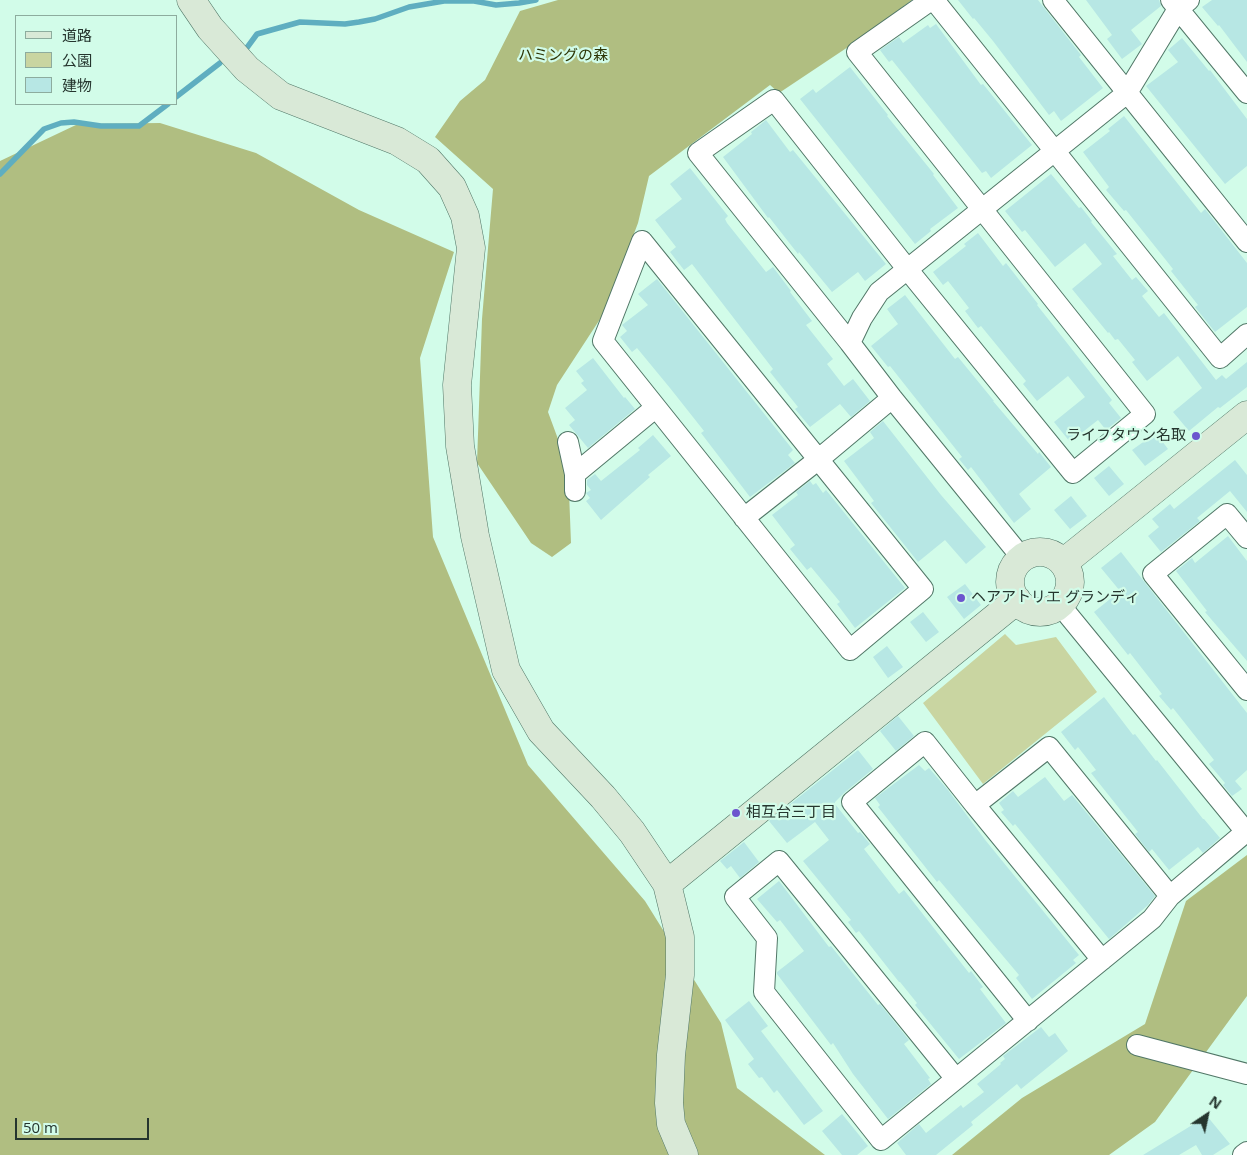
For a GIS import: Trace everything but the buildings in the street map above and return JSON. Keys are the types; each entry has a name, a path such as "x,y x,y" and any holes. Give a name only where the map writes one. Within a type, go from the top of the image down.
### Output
{"street":[{"path":"190,0 210,28 247,69 282,96 397,141 428,160 452,187 465,216 471,248 457,385 460,446 475,536 506,670 541,731 632,832 667,884 680,937 680,975 671,1055 669,1103 671,1124 684,1155"},
{"path":"1022,558 892,398 698,153 774,100 908,270 1073,473 1145,414 857,52 933,0 1220,358 1247,334"},
{"path":"1053,0 1247,242"},
{"path":"850,343 862,318 879,292 1127,93 1179,3 1247,93"},
{"path":"642,241 819,459 923,589 850,650 603,341 642,241"},
{"path":"744,518 892,398"},
{"path":"568,442 575,483 655,408"},
{"path":"1063,563 1247,415"},
{"path":"1247,538 1227,514 1153,574 1247,690"},
{"path":"1039,552 1056,557 1063,563 1068,570 1070,580 1066,597 1060,605 1052,610 1032,611 1024,607 1017,600 1012,592 1010,583 1012,573 1022,558 1039,552"},
{"path":"667,884 1017,600"},
{"path":"956,1079 780,861 735,897 767,938 764,992 881,1140 1028,1021 1152,919 1170,896 1246,832 1060,605"},
{"path":"1028,1021 852,802 925,742 1102,960"},
{"path":"975,805 1049,747 1170,896"},
{"path":"1137,1045 1247,1074"},
{"path":"1243,1155 1247,1152"}],"green space":[{"name":"ハミングの森","path":"558,0 912,0 854,43 779,93 770,85 649,176 638,223 604,313 557,385 548,412 568,466 571,543 552,557 531,543 477,463 482,319 493,189 435,137 460,101 485,80 520,11"},
{"path":"160,123 256,153 359,210 454,252 420,358 433,537 528,765 645,901 721,1023 737,1088 825,1155 0,1155 0,161 78,124"},
{"path":"1005,634 1016,645 1056,637 1097,692 983,784 923,703"},
{"path":"1247,855 1247,996 1155,1122 1109,1155 952,1155 1022,1098 1145,1024 1186,901"}],"waterway":[{"path":"246,49 257,34 300,22 345,24 359,22 375,19 409,7 444,1 474,1 496,5 536,0"},
{"path":"178,95 220,63"},
{"path":"0,174 44,129 61,123 74,122 101,126 139,126 167,105"}],"place":[{"name":"ライフタウン名取","path":"1196,436"},
{"name":"ヘアアトリエ グランディ","path":"961,598"},
{"name":"相互台三丁目","path":"736,813"}]}
